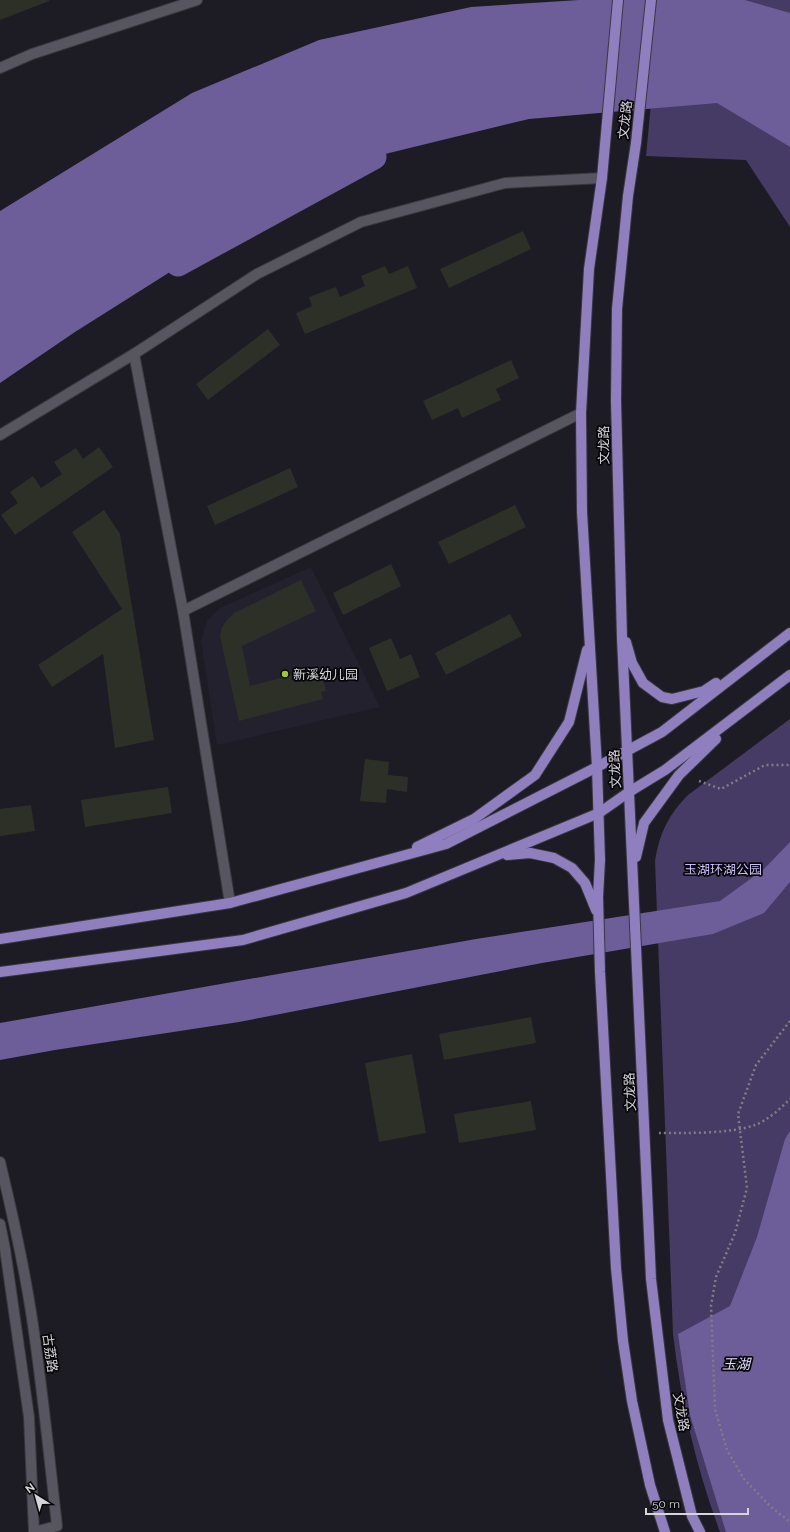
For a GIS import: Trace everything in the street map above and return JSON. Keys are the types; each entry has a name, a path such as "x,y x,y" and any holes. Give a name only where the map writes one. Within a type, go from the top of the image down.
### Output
{"main road":[{"name":"文龙路","path":"618,0 602,178 589,269 581,412 582,512 597,767 599,813 599,918 616,1268 623,1341 632,1401 650,1485 665,1532"},
{"name":"文龙路","path":"651,0 636,143 628,196 617,309 616,400 622,625 651,1279 668,1420 692,1516 700,1532"},
{"path":"622,625 632,663 643,683 662,697 672,699 704,691 790,632"},
{"path":"0,940 230,903 446,844 662,732 790,632"},
{"path":"398,857 474,819 535,775 569,722 589,640"},
{"path":"0,972 244,940 406,894 599,813 629,792 665,770 790,675"},
{"path":"633,869 644,824 680,775 747,708"},
{"path":"497,856 530,853 554,858 572,868 585,883 599,918"}],"street":[{"path":"0,68 32,54 197,0"},
{"path":"0,435 134,354 257,274 361,222 505,183 602,178"},
{"path":"134,354 183,611 230,903"},
{"path":"183,611 581,412"},
{"name":"古荔路","path":"0,1162 11,1207 31,1311 44,1405 57,1526 34,1532 29,1417 5,1249 0,1224"}],"path":[{"path":"698,781 721,789 765,765 790,765"},
{"path":"790,1021 756,1065 738,1114 747,1188 735,1233 716,1277 711,1306 715,1409 727,1450 744,1479 771,1507 790,1522"},
{"path":"659,1133 740,1129 756,1124 781,1108 790,1099"}],"shaded area":[{"name":"新溪幼儿园","path":"311,567 380,707 217,745 201,641 207,621 220,608"}],"green space":[{"path":"661,0 790,0 790,227 746,160 646,156"},
{"name":"玉湖环湖公园","path":"790,719 790,1532 720,1532 711,1508 690,1434 680,1385 673,1334 655,861 662,833 670,817 681,802 688,795"}],"water":[{"path":"579,0 745,0 790,13 790,147 717,103 529,119 385,154 276,205 75,332 0,383 0,211 192,93 319,40 471,7"},
{"path":"790,842 790,882 764,913 713,934 542,963 239,1022 55,1050 0,1060 0,1023 476,939 720,901 764,869"},
{"name":"玉湖","path":"790,1131 790,1532 726,1532 690,1415 678,1334 730,1306 757,1237 785,1139"}],"building":[{"path":"0,0 49,0 49,1 0,20"},
{"path":"523,231 531,249 449,288 440,269"},
{"path":"385,266 389,274 408,266 417,288 305,334 296,313 312,306 309,297 336,287 340,297 365,286 361,276"},
{"path":"268,329 280,345 208,400 196,384"},
{"path":"511,360 519,378 496,389 501,400 462,418 458,408 432,420 423,401"},
{"path":"99,447 113,467 15,535 1,515 18,503 10,492 33,476 41,488 62,474 54,462 76,448 83,459"},
{"path":"290,468 298,487 215,525 207,506"},
{"path":"515,505 526,527 449,564 438,542"},
{"path":"104,510 120,534 154,740 115,748 103,654 52,687 38,665 122,609 72,532"},
{"path":"391,564 401,586 343,615 333,593"},
{"path":"301,580 316,611 242,646 250,686 320,668 326,691 321,692 323,699 239,721 220,636 222,627 234,613"},
{"path":"510,614 522,636 446,675 435,653"},
{"path":"391,638 400,659 411,654 420,677 387,691 369,648"},
{"path":"365,759 389,762 388,775 408,777 407,792 387,789 386,803 360,801"},
{"path":"168,787 172,813 85,827 81,800"},
{"path":"31,805 35,831 0,836 0,809"},
{"path":"531,1017 536,1043 444,1060 439,1034"},
{"path":"412,1054 426,1133 379,1142 365,1063"},
{"path":"531,1101 536,1130 459,1143 454,1114"}],"waterway":[{"path":"178,264 374,157"}],"place":[{"name":"新溪幼儿园","path":"285,674"}]}
